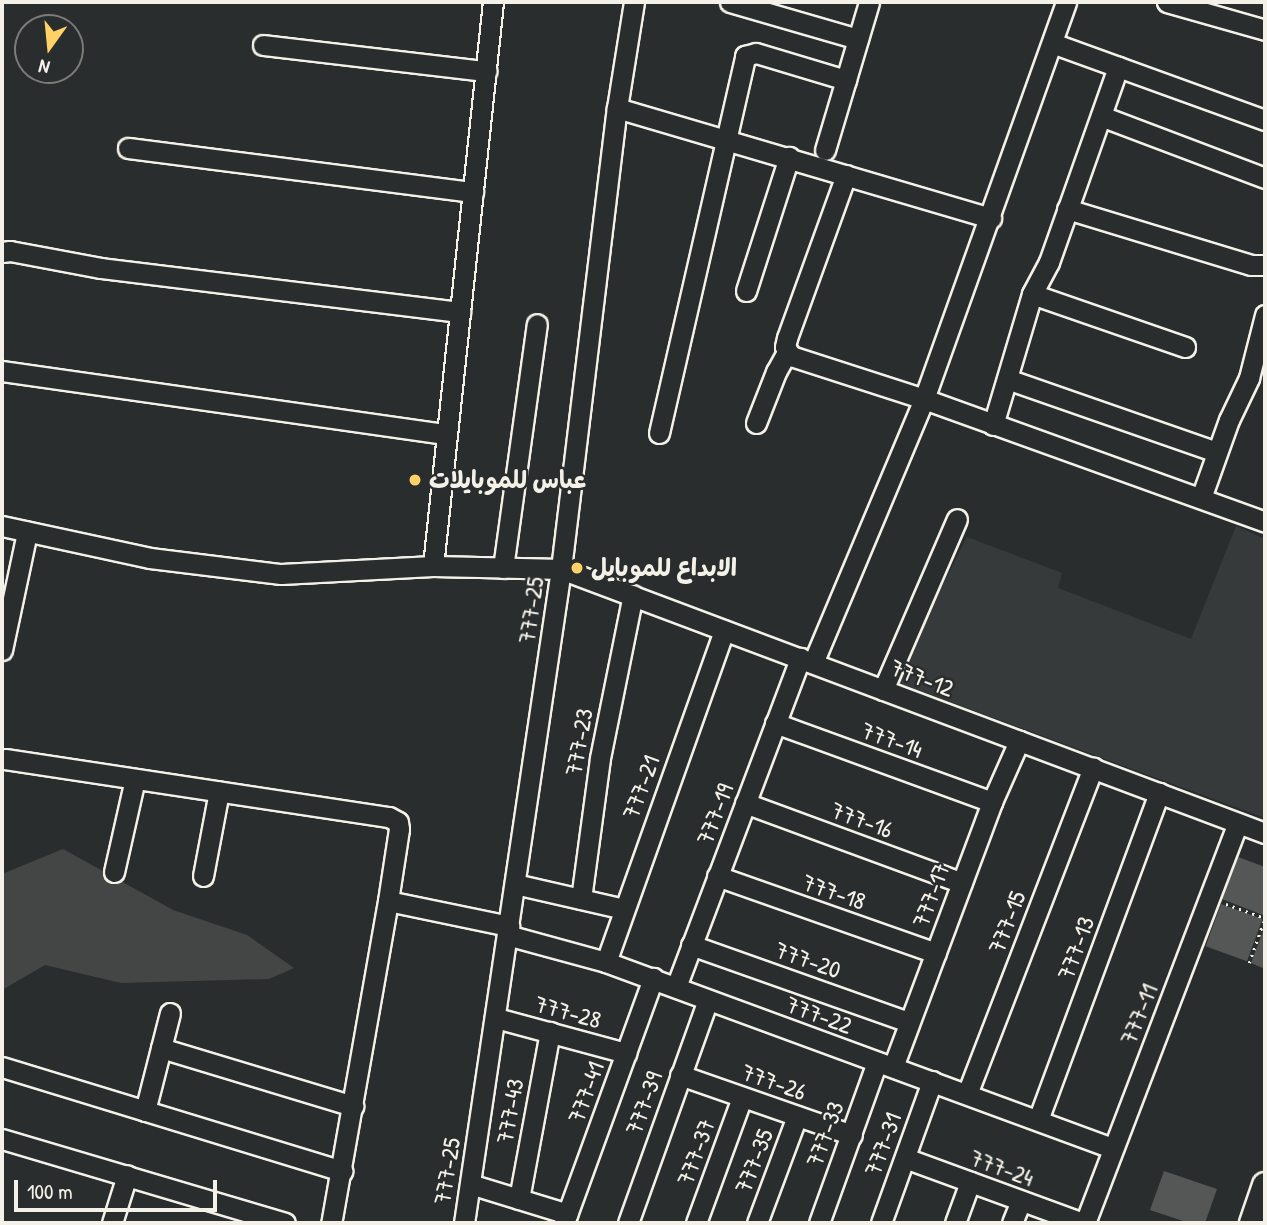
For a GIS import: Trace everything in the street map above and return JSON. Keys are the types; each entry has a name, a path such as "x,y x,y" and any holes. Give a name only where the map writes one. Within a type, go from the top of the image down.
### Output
{"main road":[{"path":"1251,1223 1265,1185"}],"street":[{"path":"433,566 493,2"},
{"name":"777-25","path":"464,1223 561,569 617,108 634,2"},
{"path":"730,2 858,39"},
{"path":"825,150 869,2"},
{"name":"777-19","path":"676,987 775,723 807,661 924,399 991,218 1066,2"},
{"path":"1167,2 1265,30"},
{"path":"1052,43 1265,120"},
{"path":"262,45 486,71"},
{"path":"659,433 745,56 751,53 846,80"},
{"path":"993,425 1032,294 1049,262 1118,68"},
{"path":"617,108 991,218"},
{"path":"1101,116 1265,178"},
{"path":"128,148 473,192"},
{"path":"746,291 789,157"},
{"path":"756,423 787,352 787,338 846,175"},
{"path":"1067,209 1251,265 1265,265"},
{"path":"2,252 10,251 114,270 460,312"},
{"path":"1032,294 1185,347"},
{"path":"1201,498 1217,452 1249,378 1265,316"},
{"path":"503,568 537,324"},
{"path":"787,352 797,358 924,399 1265,522"},
{"path":"2,371 447,434"},
{"path":"1007,379 1217,452"},
{"path":"883,690 957,519"},
{"name":"777-12","path":"2,526 150,558 281,574 335,574 433,566 561,569 1265,833"},
{"path":"2,650 27,532"},
{"name":"777-23","path":"581,899 600,758 633,595"},
{"name":"777-21","path":"606,962 724,630"},
{"name":"777-14","path":"775,723 992,802"},
{"name":"777-17","path":"885,1065 909,1022 992,802 1019,741"},
{"path":"5,759 389,817 398,822 388,901 332,1223"},
{"name":"777-15","path":"967,1094 1093,768"},
{"path":"114,872 135,779"},
{"path":"203,876 219,791"},
{"name":"777-13","path":"1038,1120 1159,793"},
{"name":"777-16","path":"745,803 962,883"},
{"name":"777-11","path":"1084,1223 1238,823"},
{"name":"777-18","path":"717,876 936,953"},
{"path":"515,884 624,909"},
{"name":"777-22","path":"388,901 508,931 653,978 1112,1148"},
{"name":"777-20","path":"691,945 909,1022"},
{"name":"777-41","path":"566,1219 653,978"},
{"name":"777-39","path":"628,1223 708,1000"},
{"path":"145,1111 170,1013"},
{"name":"777-28","path":"496,1018 626,1053"},
{"name":"777-43","path":"519,1199 550,1032"},
{"path":"161,1048 353,1106"},
{"name":"777-33","path":"819,1223 852,1136 885,1065"},
{"path":"2,1067 342,1171"},
{"name":"777-26","path":"680,1075 852,1136"},
{"name":"777-31","path":"881,1223 932,1081"},
{"name":"777-37","path":"696,1223 741,1097"},
{"name":"777-35","path":"757,1223 797,1116"},
{"path":"2,1139 285,1223"},
{"name":"777-24","path":"905,1158 1084,1223"},
{"path":"112,1223 127,1175"},
{"path":"955,1223 970,1182"},
{"path":"470,1184 519,1199 566,1219"},
{"path":"1012,1223 1021,1201"}],"path":[{"path":"1220,902 1265,918 1249,963"}],"shaded area":[{"path":"1236,526 1265,539 1265,818 894,681 967,537 1062,573 1058,588 1191,639"},
{"path":"63,849 173,910 247,935 294,968 269,979 121,983 45,965 2,990 2,874"}],"building":[{"path":"1238,857 1265,867 1263,915 1222,899"},
{"path":"1221,904 1262,919 1247,961 1206,946"},
{"path":"1265,926 1265,969 1251,963"},
{"path":"1164,1171 1217,1189 1205,1223 1189,1223 1150,1210"}],"place":[{"name":"عباس للموبايلات","path":"415,480"},
{"name":"الابداع للموبايل","path":"577,568"}]}
